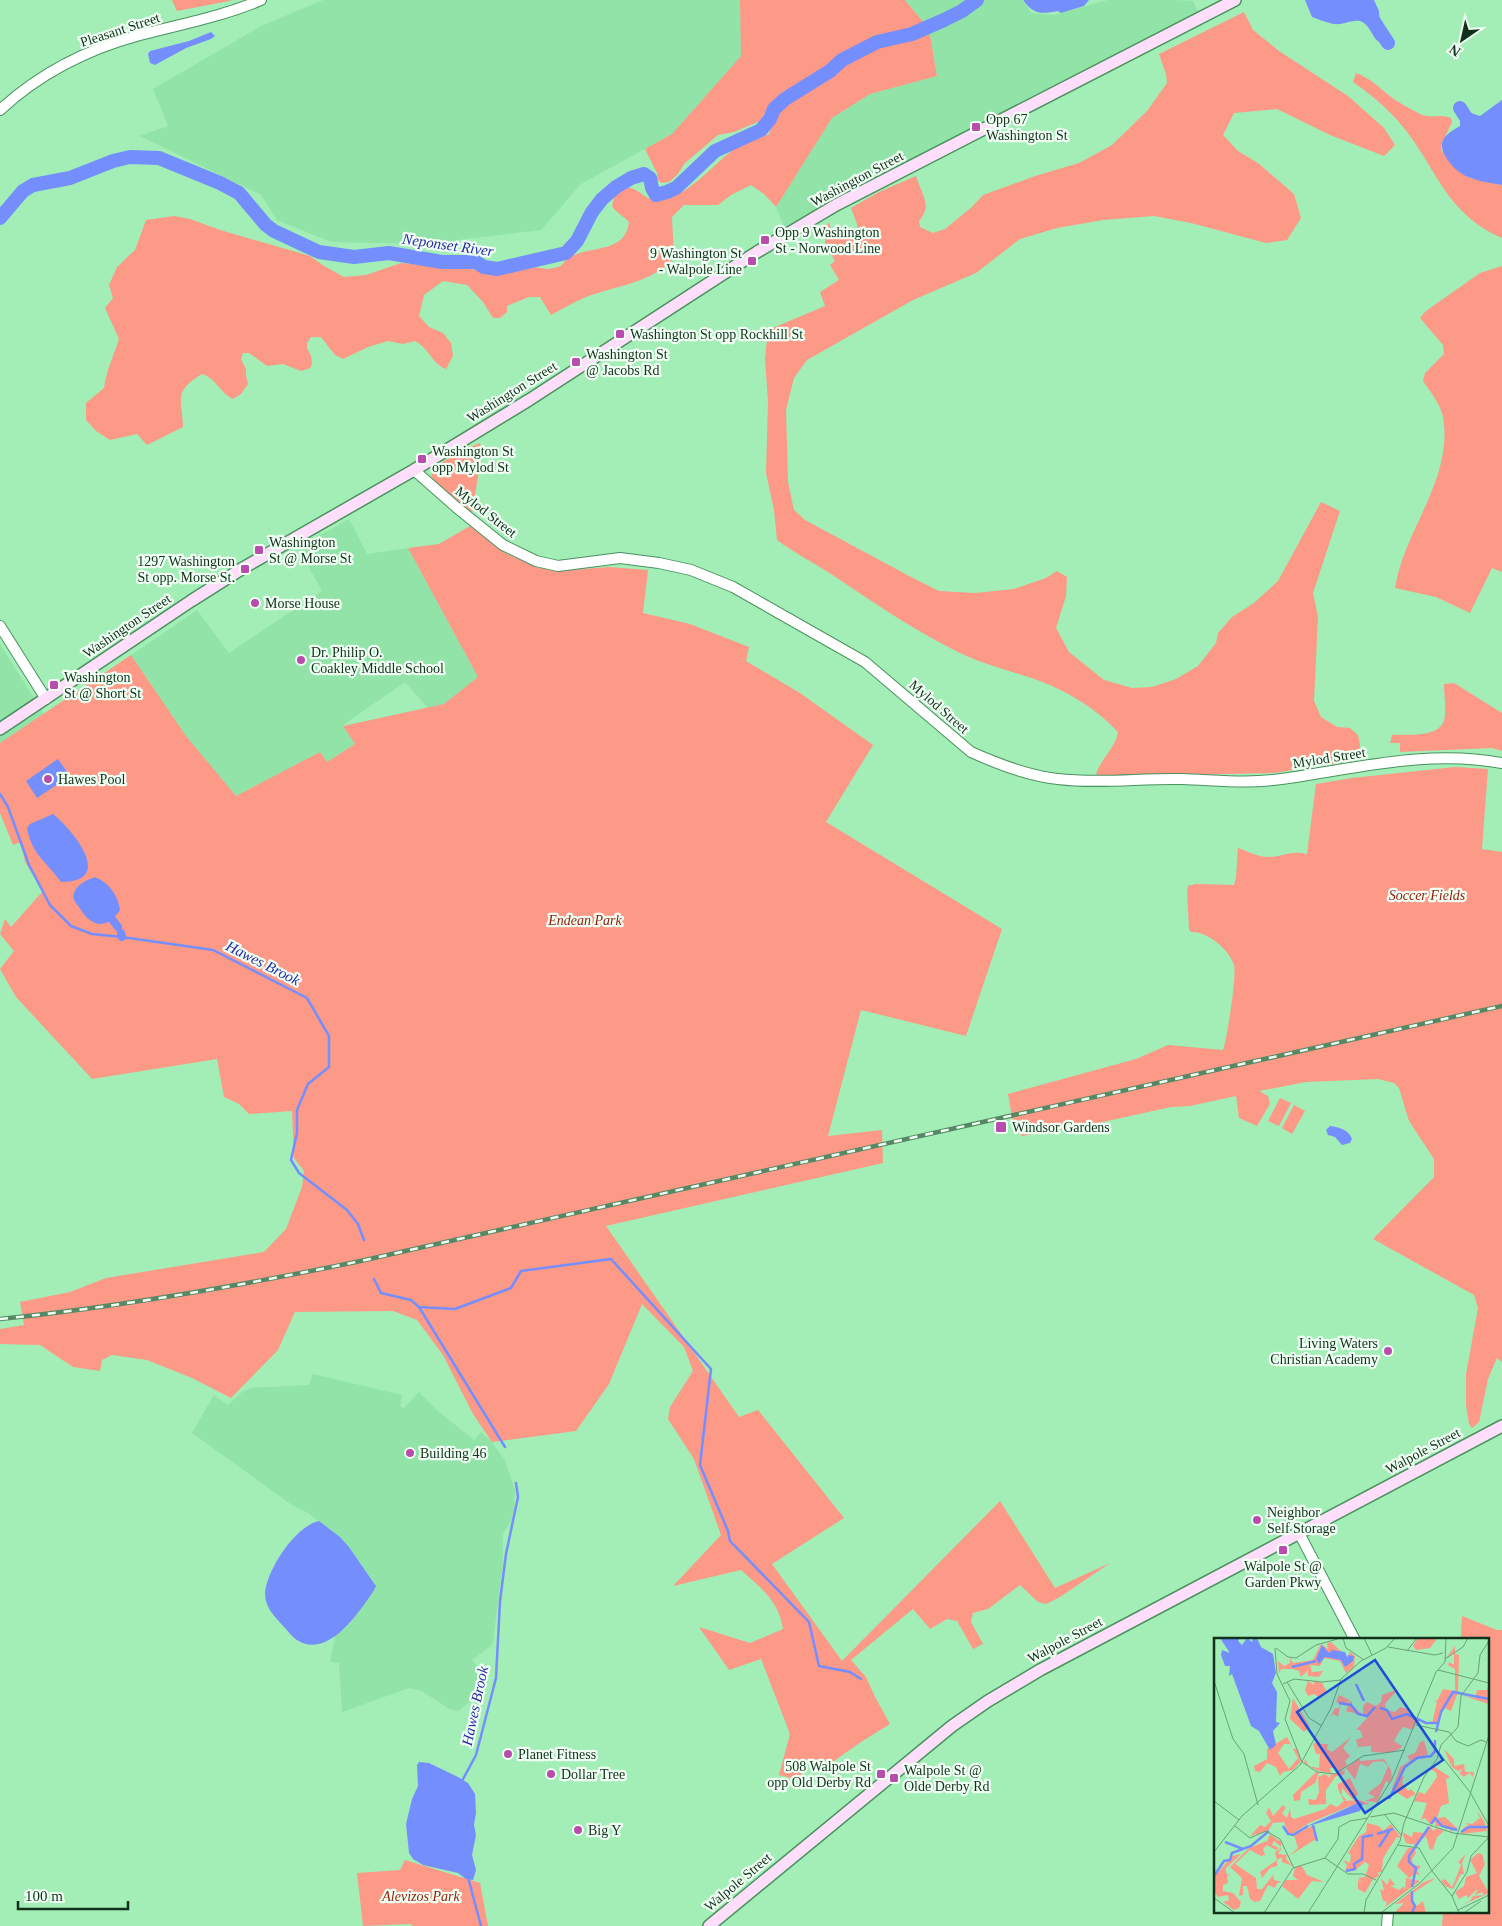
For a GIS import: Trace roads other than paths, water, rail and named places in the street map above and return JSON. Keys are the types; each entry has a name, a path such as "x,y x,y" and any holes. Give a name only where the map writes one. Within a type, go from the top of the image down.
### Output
{"main road":[{"name":"Washington Street","path":"0,729 243,568 414,470 553,385 757,252 836,205 1235,0"},
{"name":"Walpole Street","path":"709,1926 975,1709 1040,1670 1502,1426"}],"street":[{"name":"Pleasant Street","path":"0,110 46,74 90,52 139,36 233,11 261,0"},
{"name":"Mylod Street","path":"414,470 503,545 536,561 558,566 603,559 630,559 691,570 733,587 865,662 971,752 1021,771 1056,779 1079,781 1181,779 1249,783 1416,759 1448,757 1502,763"},
{"path":"0,626 46,699"},
{"path":"1299,1533 1354,1638"}],"water":[{"path":"1023,0 1089,0 1084,6 1061,13 1058,11 1047,13 1034,11"},
{"path":"1305,0 1374,0 1379,11 1380,27 1390,36 1379,42 1366,25 1361,22 1337,24 1312,17"},
{"path":"211,32 215,36 211,39 186,48 155,65 150,63 148,54 150,51 189,41"},
{"path":"1502,100 1502,185 1467,177 1461,173 1447,159 1442,143 1446,136 1460,126 1460,121 1471,113 1480,116"},
{"name":"Hawes Pool","path":"58,759 70,776 37,798 26,781"},
{"path":"53,814 70,831 85,854 88,865 86,874 77,880 61,882 40,857 29,837 27,828 30,824"},
{"path":"95,877 112,890 120,910 115,917 104,924 88,919 74,897 75,890 80,885"},
{"path":"1330,1126 1346,1131 1352,1139 1350,1143 1342,1145 1335,1137 1328,1135 1326,1130"},
{"path":"319,1521 340,1537 349,1547 376,1586 360,1611 341,1631 331,1639 320,1644 309,1644 295,1639 278,1620 267,1604 265,1594 270,1574 283,1551 301,1531"},
{"path":"419,1762 429,1763 458,1777 468,1783 475,1794 476,1813 474,1825 476,1835 472,1855 476,1870 473,1880 466,1879 458,1873 423,1865 413,1859 409,1853 406,1824 412,1799 418,1786 417,1765"}],"waterway":[{"name":"Neponset River","path":"0,218 23,191 33,185 70,178 113,161 130,157 159,158 220,183 239,193 266,225 274,231 319,252 354,257 389,253 442,262 476,262 484,267 497,269 566,253 577,241 592,212 602,199 616,187 631,178 644,174 650,178 656,195 676,188 715,151 761,130 770,119 774,109 785,99 830,71 842,60 877,42 912,34 944,20 962,11 977,0"},
{"name":"Neponset River","path":"1360,0 1388,43"},
{"name":"Neponset River","path":"1460,108 1478,131 1502,147"},
{"name":"Hawes Brook","path":"0,794 8,807 29,865 50,905 71,926 92,934 213,950 307,998 329,1036 329,1067 308,1084 297,1110 297,1133 291,1160 299,1173 347,1210 358,1224 364,1240"},
{"path":"107,913 118,927"},
{"name":"Hawes Brook","path":"121,933 122,937"},
{"path":"419,1307 455,1309 511,1288 521,1271 611,1259 711,1369 700,1465 728,1531 730,1541 809,1622 819,1666 850,1672 861,1679"},
{"name":"Hawes Brook","path":"374,1279 381,1293 411,1300 419,1307 505,1447"},
{"name":"Hawes Brook","path":"462,1781 476,1755 496,1678 500,1601 506,1554 518,1497 516,1483"},
{"name":"Hawes Brook","path":"468,1877 481,1926"}],"railway":[{"path":"0,1319 179,1295 356,1262 1502,1006"}],"place":[{"name":"Opp 67 Washington St","path":"976,127"},
{"name":"Opp 9 Washington St - Norwood Line","path":"765,240"},
{"name":"9 Washington St - Walpole Line","path":"752,261"},
{"name":"Washington St opp Rockhill St","path":"620,334"},
{"name":"Washington St @ Jacobs Rd","path":"576,362"},
{"name":"Washington St opp Mylod St","path":"422,459"},
{"name":"Washington St @ Morse St","path":"259,550"},
{"name":"1297 Washington St opp. Morse St.","path":"245,569"},
{"name":"Morse House","path":"255,603"},
{"name":"Dr. Philip O. Coakley Middle School","path":"301,660"},
{"name":"Washington St @ Short St","path":"54,685"},
{"name":"Hawes Pool","path":"48,779"},
{"name":"Windsor Gardens","path":"1001,1127"},
{"name":"Living Waters Christian Academy","path":"1388,1351"},
{"name":"Building 46","path":"410,1453"},
{"name":"Neighbor Self Storage","path":"1257,1520"},
{"name":"Walpole St @ Garden Pkwy","path":"1283,1550"},
{"name":"Planet Fitness","path":"508,1754"},
{"name":"Dollar Tree","path":"551,1774"},
{"name":"508 Walpole St opp Old Derby Rd","path":"881,1774"},
{"name":"Walpole St @ Olde Derby Rd","path":"894,1778"},
{"name":"Big Y","path":"578,1830"}],"park label":[{"name":"Soccer Fields","path":"1427,895"},
{"name":"Endean Park","path":"585,920"},
{"name":"Alevizos Park","path":"421,1896"}]}
